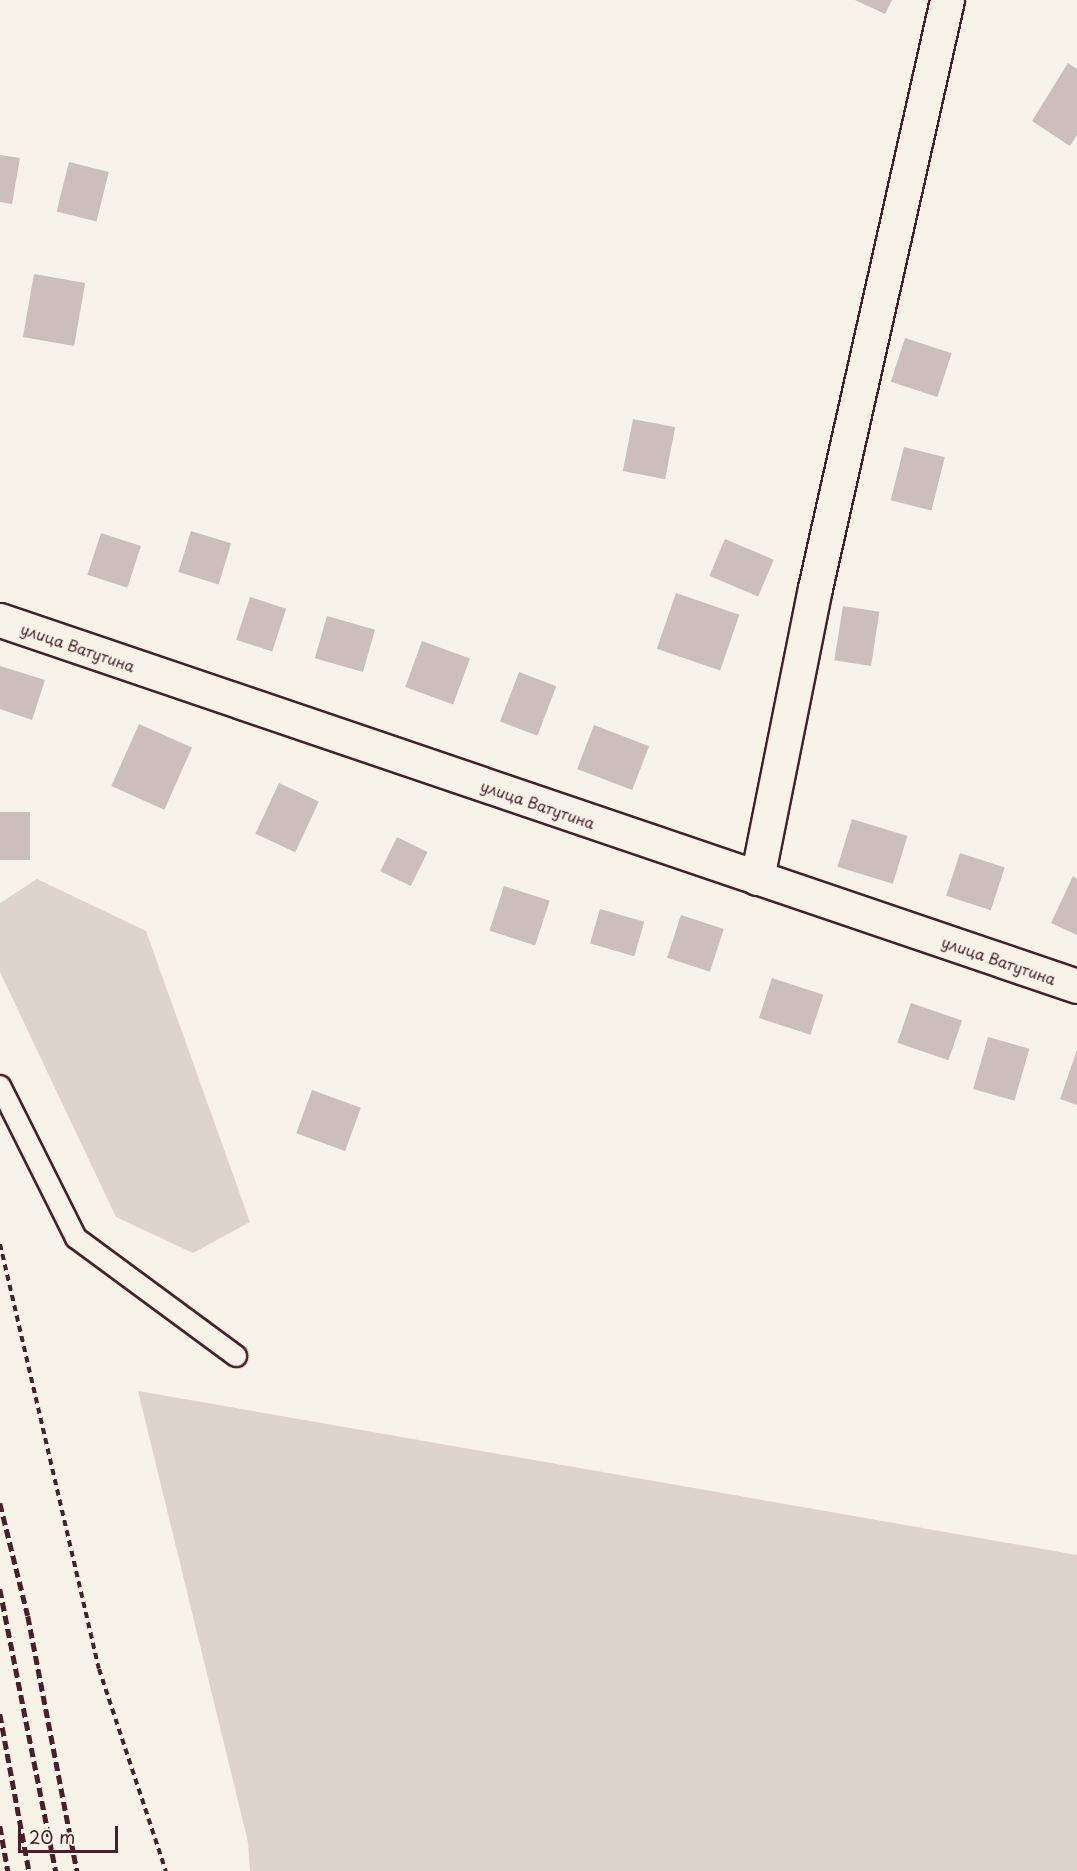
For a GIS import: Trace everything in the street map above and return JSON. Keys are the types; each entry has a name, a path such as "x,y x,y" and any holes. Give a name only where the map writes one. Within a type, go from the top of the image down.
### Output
{"street":[{"path":"757,878 815,588 947,0"},
{"name":"улица Ватутина","path":"0,620 1077,986"}],"lane":[{"path":"0,1086 76,1238 236,1356"}],"path":[{"path":"0,1244 99,1669 166,1871"}],"shaded area":[{"path":"37,879 146,931 250,1222 193,1253 116,1217 0,972 0,903"},
{"path":"138,1391 1077,1555 1077,1871 250,1871 248,1842"}],"building":[{"path":"855,0 892,0 885,14"},
{"path":"1068,63 1077,69 1077,135 1070,146 1032,121"},
{"path":"0,155 20,158 12,204 0,202"},
{"path":"69,162 109,172 96,221 57,211"},
{"path":"34,274 85,283 74,346 23,337"},
{"path":"905,338 952,353 937,397 891,382"},
{"path":"633,419 675,427 665,479 623,471"},
{"path":"904,447 945,457 931,511 891,500"},
{"path":"191,531 231,543 219,584 178,572"},
{"path":"101,533 141,546 127,588 87,575"},
{"path":"725,539 774,560 758,597 709,576"},
{"path":"676,593 739,615 720,671 657,649"},
{"path":"250,597 286,609 272,652 236,640"},
{"path":"843,606 880,612 871,666 834,660"},
{"path":"327,616 375,630 363,672 315,658"},
{"path":"422,641 470,658 453,704 405,687"},
{"path":"0,666 45,680 32,720 0,709"},
{"path":"519,672 556,686 537,736 500,721"},
{"path":"139,724 192,748 164,810 111,786"},
{"path":"594,725 649,746 632,790 577,769"},
{"path":"279,783 319,802 295,852 255,834"},
{"path":"0,812 30,812 30,860 0,860"},
{"path":"852,819 907,836 893,884 837,867"},
{"path":"397,837 428,852 411,886 380,871"},
{"path":"960,853 1005,868 991,910 946,896"},
{"path":"1073,876 1077,879 1077,935 1051,923"},
{"path":"504,886 550,901 535,946 489,931"},
{"path":"600,909 644,922 634,956 590,944"},
{"path":"681,915 724,929 710,972 667,958"},
{"path":"772,978 823,995 810,1035 759,1018"},
{"path":"911,1003 962,1021 948,1060 897,1043"},
{"path":"988,1037 1029,1049 1014,1101 973,1089"},
{"path":"1077,1050 1077,1105 1060,1099"},
{"path":"312,1090 361,1108 345,1151 296,1133"}],"railway":[{"path":"0,1503 28,1616 77,1871"},
{"path":"0,1589 56,1871"},
{"path":"0,1714 29,1871"},
{"path":"0,1826 8,1871"}]}
